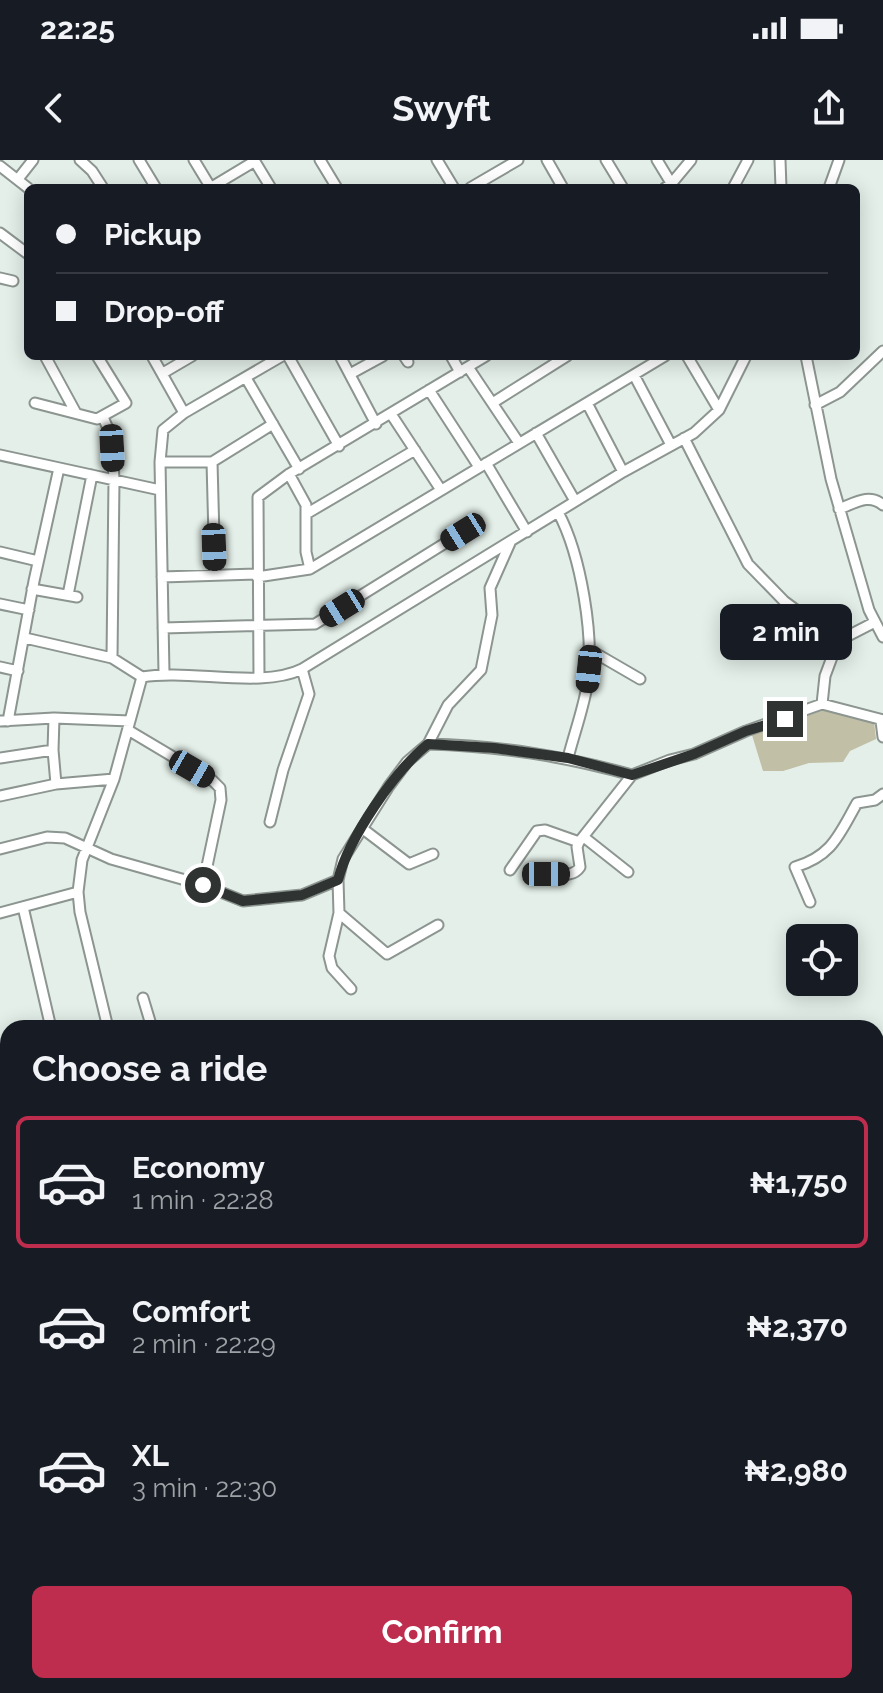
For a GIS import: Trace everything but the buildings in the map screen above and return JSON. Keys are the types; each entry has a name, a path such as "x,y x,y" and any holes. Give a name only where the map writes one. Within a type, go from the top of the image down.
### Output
{"street":[{"path":"18,179 33,160"},
{"path":"80,160 100,184"},
{"path":"139,160 154,184"},
{"path":"194,160 209,184"},
{"path":"320,160 335,184"},
{"path":"437,160 452,184"},
{"path":"477,184 518,160"},
{"path":"547,160 560,184"},
{"path":"606,160 621,184"},
{"path":"657,160 669,184"},
{"path":"672,184 691,160"},
{"path":"735,184 748,160"},
{"path":"780,160 780,184"},
{"path":"830,184 839,160"},
{"path":"218,184 255,161 269,184"},
{"path":"0,166 24,184"},
{"path":"0,233 24,251"},
{"path":"0,278 13,281"},
{"path":"815,405 840,392 883,351"},
{"path":"47,360 76,413"},
{"path":"35,403 97,419 126,403 99,360"},
{"path":"155,360 184,413"},
{"path":"163,373 185,360"},
{"path":"164,673 160,490 163,430 184,413 278,360"},
{"path":"287,360 339,446"},
{"path":"342,360 376,424"},
{"path":"350,374 376,360"},
{"path":"455,360 494,402 519,443"},
{"path":"259,678 258,497 480,360"},
{"path":"494,402 561,360"},
{"path":"162,577 256,574 257,577 310,569 658,360"},
{"path":"689,360 719,410"},
{"path":"25,638 112,658 142,677 164,673 259,678 302,669 575,501 684,438 719,410 744,360"},
{"path":"807,360 839,509 869,610 880,629 838,641"},
{"path":"634,375 671,445"},
{"path":"246,378 273,424 306,505 306,552 310,569"},
{"path":"429,390 527,532"},
{"path":"587,403 623,472"},
{"path":"391,414 441,490"},
{"path":"103,417 112,438 114,480 112,658"},
{"path":"160,462 212,462 273,424"},
{"path":"536,433 575,501"},
{"path":"684,438 748,564 784,601 838,641"},
{"path":"306,514 415,450"},
{"path":"0,455 160,490"},
{"path":"212,462 215,575"},
{"path":"59,468 32,589 18,671 4,721 54,718 129,726 212,780 220,788 221,800 203,885"},
{"path":"32,589 72,596 92,475"},
{"path":"839,509 867,498 883,505"},
{"path":"558,512 568,530 583,595 590,650 587,687 568,758"},
{"path":"163,628 315,624 463,532"},
{"path":"351,989 330,962 339,913 338,880 343,859 389,786 407,762 428,744 448,705 481,670 492,615 490,588 510,543"},
{"path":"0,552 38,561"},
{"path":"0,604 29,610"},
{"path":"822,704 825,676 838,641"},
{"path":"590,650 640,679"},
{"path":"0,667 18,671"},
{"path":"270,822 283,770 309,694 302,669"},
{"path":"106,1020 78,892 82,860 114,779 142,677"},
{"path":"546,874 573,874 577,871 580,867 577,847 632,775 822,704 882,721 883,737"},
{"path":"54,718 56,784"},
{"path":"428,744 494,748 568,758 632,775"},
{"path":"0,758 53,750"},
{"path":"0,796 56,784 114,779"},
{"path":"810,902 795,867 817,860 838,839 857,803 875,800 883,794"},
{"path":"363,829 409,864 433,854"},
{"path":"510,870 537,831 545,830 582,840 628,872"},
{"path":"0,849 56,837 111,859 203,885 243,901 302,895 338,880"},
{"path":"0,913 78,892"},
{"path":"23,907 49,1020"},
{"path":"339,913 387,954 438,925"},
{"path":"143,998 150,1020"}],"shaded area":[{"path":"826,709 874,722 876,739 850,751 843,762 809,763 783,771 763,771 752,735"}],"route":[{"path":"203,885 243,901 302,895 338,880 343,859 389,786 407,762 428,744 494,748 568,758 632,775 785,719"}]}
